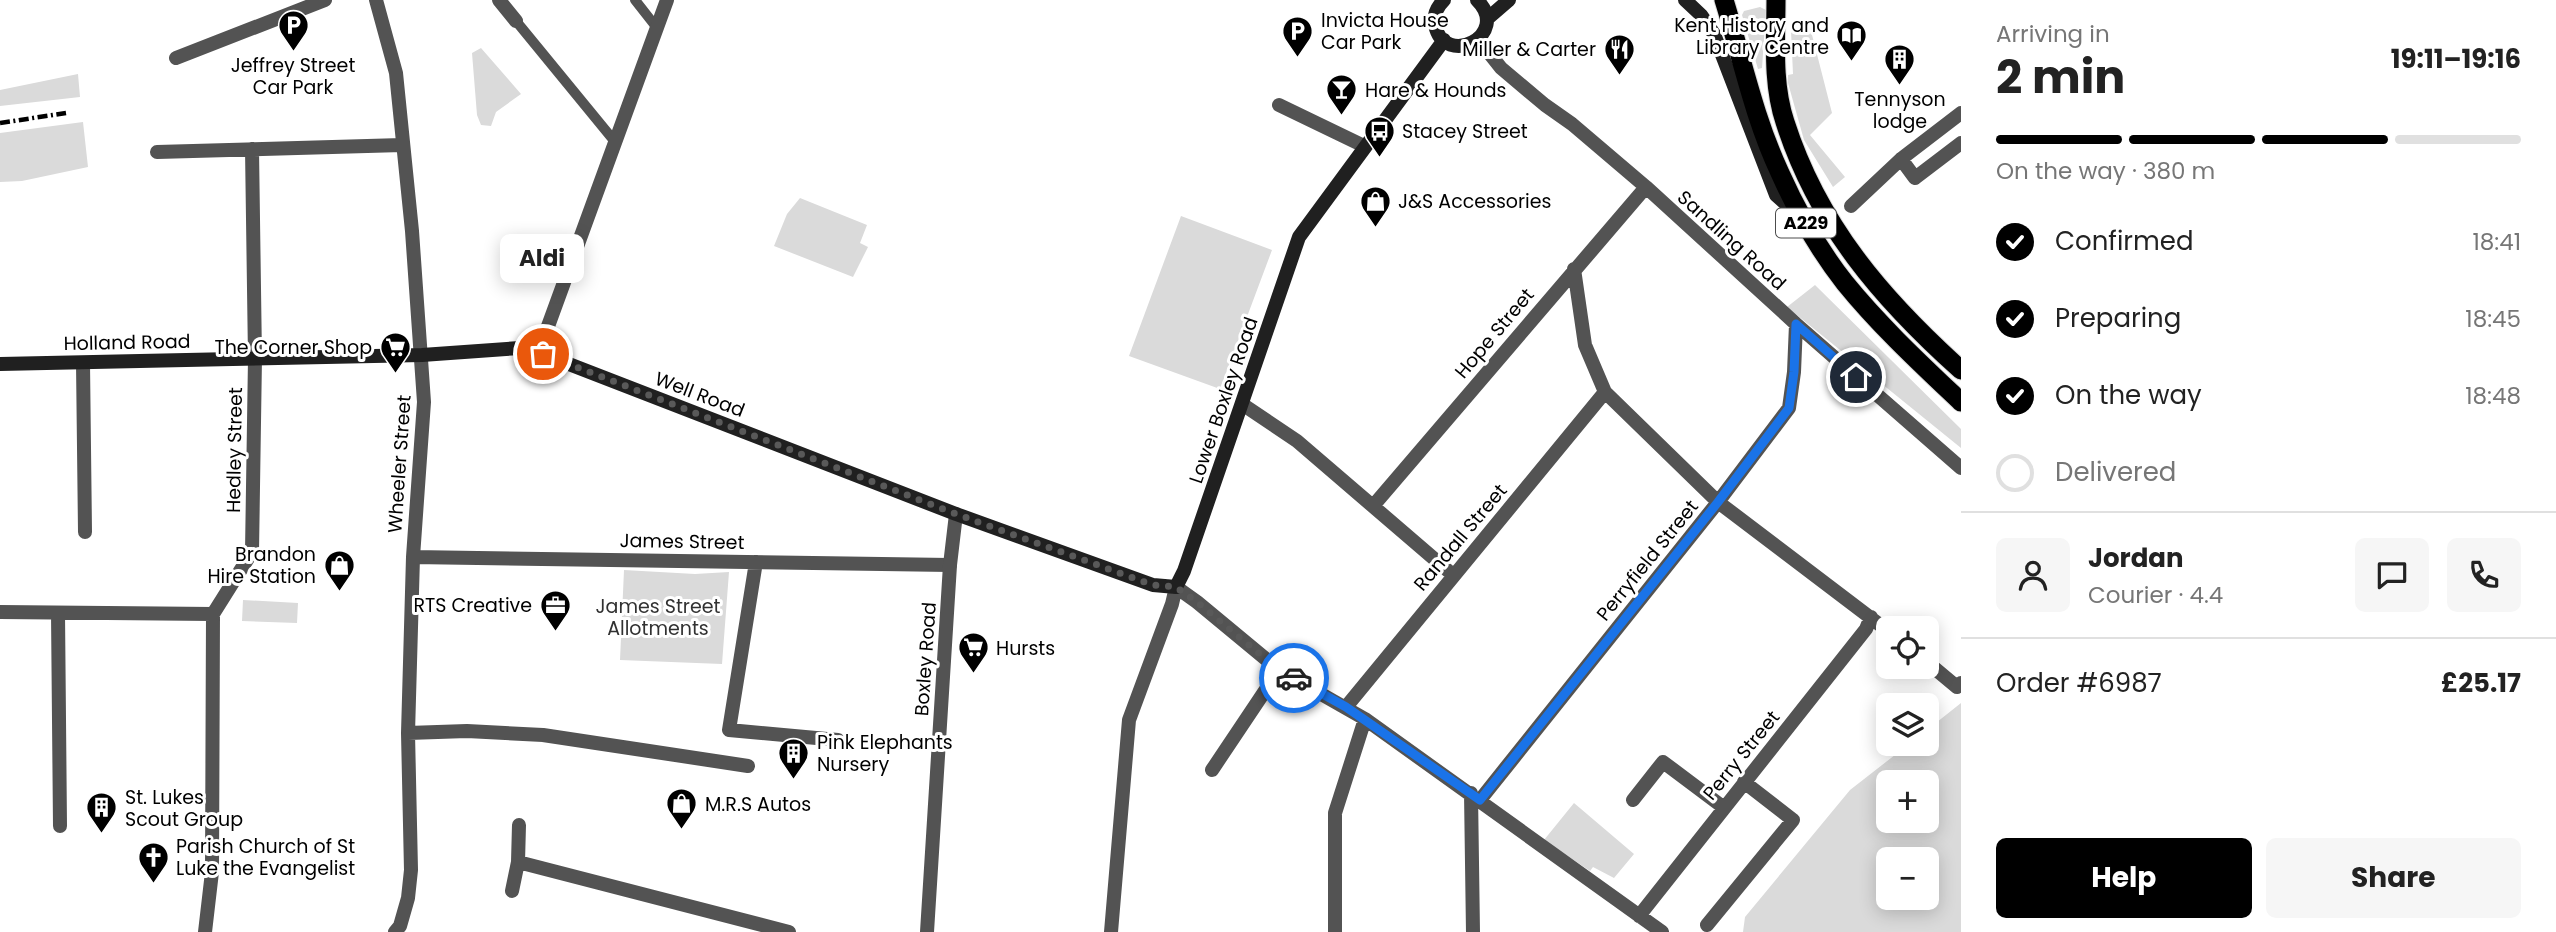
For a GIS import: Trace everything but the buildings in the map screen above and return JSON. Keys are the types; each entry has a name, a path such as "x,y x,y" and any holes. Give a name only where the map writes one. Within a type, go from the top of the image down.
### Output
{"highway":[{"name":"A229","path":"1724,0 1761,125 1779,172 1806,222 1845,283 1897,340 1961,402"},
{"name":"A229","path":"1776,0 1777,76 1782,107 1785,121 1814,190 1830,220 1871,280 1911,324 1961,370"}],"main road":[{"path":"1440,1 1436,10 1435,26 1444,40 1458,46 1478,39 1486,26 1485,10 1477,0"},
{"path":"1487,19 1509,0"},
{"path":"1685,0 1701,15 1714,34 1776,195 1806,222"},
{"name":"Lower Boxley Road","path":"1176,587 1184,571 1299,237 1444,40"},
{"name":"Well Road","path":"422,355 520,348 543,354 956,514"},
{"name":"Holland Road","path":"0,364 422,355"},
{"path":"956,514 1153,585 1176,587"}],"street":[{"path":"176,58 325,0"},
{"name":"Wheeler Street","path":"376,0 396,73 412,231 424,402 413,556 408,733 411,870 408,898 400,926 395,932"},
{"path":"499,0 616,143"},
{"path":"635,0 657,28"},
{"path":"543,354 547,330 667,0"},
{"name":"Sandling Road","path":"1478,39 1501,68 1646,187 1796,324 1961,468"},
{"path":"1279,105 1364,146"},
{"path":"1851,206 1901,159 1961,113"},
{"path":"1901,159 1915,178 1961,143"},
{"path":"157,152 402,145"},
{"name":"Hedley Street","path":"213,614 252,552 255,358 252,149"},
{"name":"Hope Street","path":"1373,506 1646,187"},
{"path":"1574,269 1585,345 1605,392 1718,502 1876,621"},
{"name":"Perryfield Street","path":"1475,797 1718,502 1789,408 1796,324"},
{"path":"83,363 85,532"},
{"name":"Randall Street","path":"1346,707 1605,392"},
{"path":"1242,404 1297,441 1453,575"},
{"name":"Boxley Road","path":"927,932 950,565 956,514"},
{"name":"James Street","path":"413,556 950,565"},
{"path":"756,562 729,730 838,740"},
{"path":"1111,932 1129,720 1176,587 1279,670 1365,719 1662,932"},
{"path":"0,612 213,614 212,872 205,932"},
{"path":"58,613 60,825"},
{"name":"Perry Street","path":"1639,915 1866,629 1871,617"},
{"path":"1212,770 1279,670"},
{"path":"1939,671 1959,685"},
{"path":"1335,932 1335,813 1365,719"},
{"path":"408,733 467,731 543,735 748,766"},
{"path":"1633,800 1663,762 1723,807"},
{"path":"1707,925 1793,820 1744,782"},
{"path":"1473,932 1475,797"},
{"path":"512,891 519,862 519,825"},
{"path":"519,862 789,932"}],"green space":[{"path":"1760,7 1766,10 1762,68 1758,69 1742,15 1744,11"},
{"path":"1810,27 1832,113 1810,135 1845,177 1833,187 1804,140 1788,83 1788,75 1793,74 1791,31"},
{"path":"481,48 521,94 496,112 491,126 481,125 477,115 472,53"},
{"path":"78,74 80,97 0,106 0,90"},
{"path":"83,122 88,167 22,181 0,182 0,133"},
{"path":"800,198 867,225 860,243 868,247 853,277 774,246 787,214"},
{"path":"1181,216 1272,250 1220,389 1129,356"},
{"path":"1815,285 1961,429 1961,448 1787,307"},
{"name":"James Street Allotments","path":"624,570 695,574 729,572 722,664 620,660"},
{"path":"243,600 298,603 297,623 242,621"},
{"path":"1961,703 1961,932 1743,932 1745,917 1850,790 1894,756 1939,756 1939,720"},
{"path":"1574,803 1634,854 1614,878 1593,867 1590,871 1544,840"}],"railway":[{"path":"0,123 66,113"}],"way so far":[{"path":"543,354 956,514 1153,585 1176,587 1279,670 1294,678"}],"place":[{"name":"Jeffrey Street Car Park","path":"293,53"},
{"name":"Invicta House Car Park","path":"1298,58"},
{"name":"Kent History and Library Centre","path":"1852,63"},
{"name":"Miller & Carter","path":"1619,76"},
{"name":"Tennyson lodge","path":"1900,87"},
{"name":"Hare & Hounds","path":"1342,117"},
{"name":"Stacey Street","path":"1379,158"},
{"name":"J&S Accessories","path":"1375,228"},
{"name":"Aldi","path":"543,354"},
{"name":"The Corner Shop","path":"395,374"},
{"name":"Brandon Hire Station","path":"339,592"},
{"name":"RTS Creative","path":"555,632"},
{"name":"Hursts","path":"973,675"},
{"name":"Pink Elephants Nursery","path":"794,780"},
{"name":"M.R.S Autos","path":"682,831"},
{"name":"St. Lukes Scout Group","path":"102,835"},
{"name":"Parish Church of St Luke the Evangelist","path":"153,884"}],"route":[{"path":"1294,678 1346,707 1480,800 1718,502 1789,408 1796,324 1856,377"}]}
